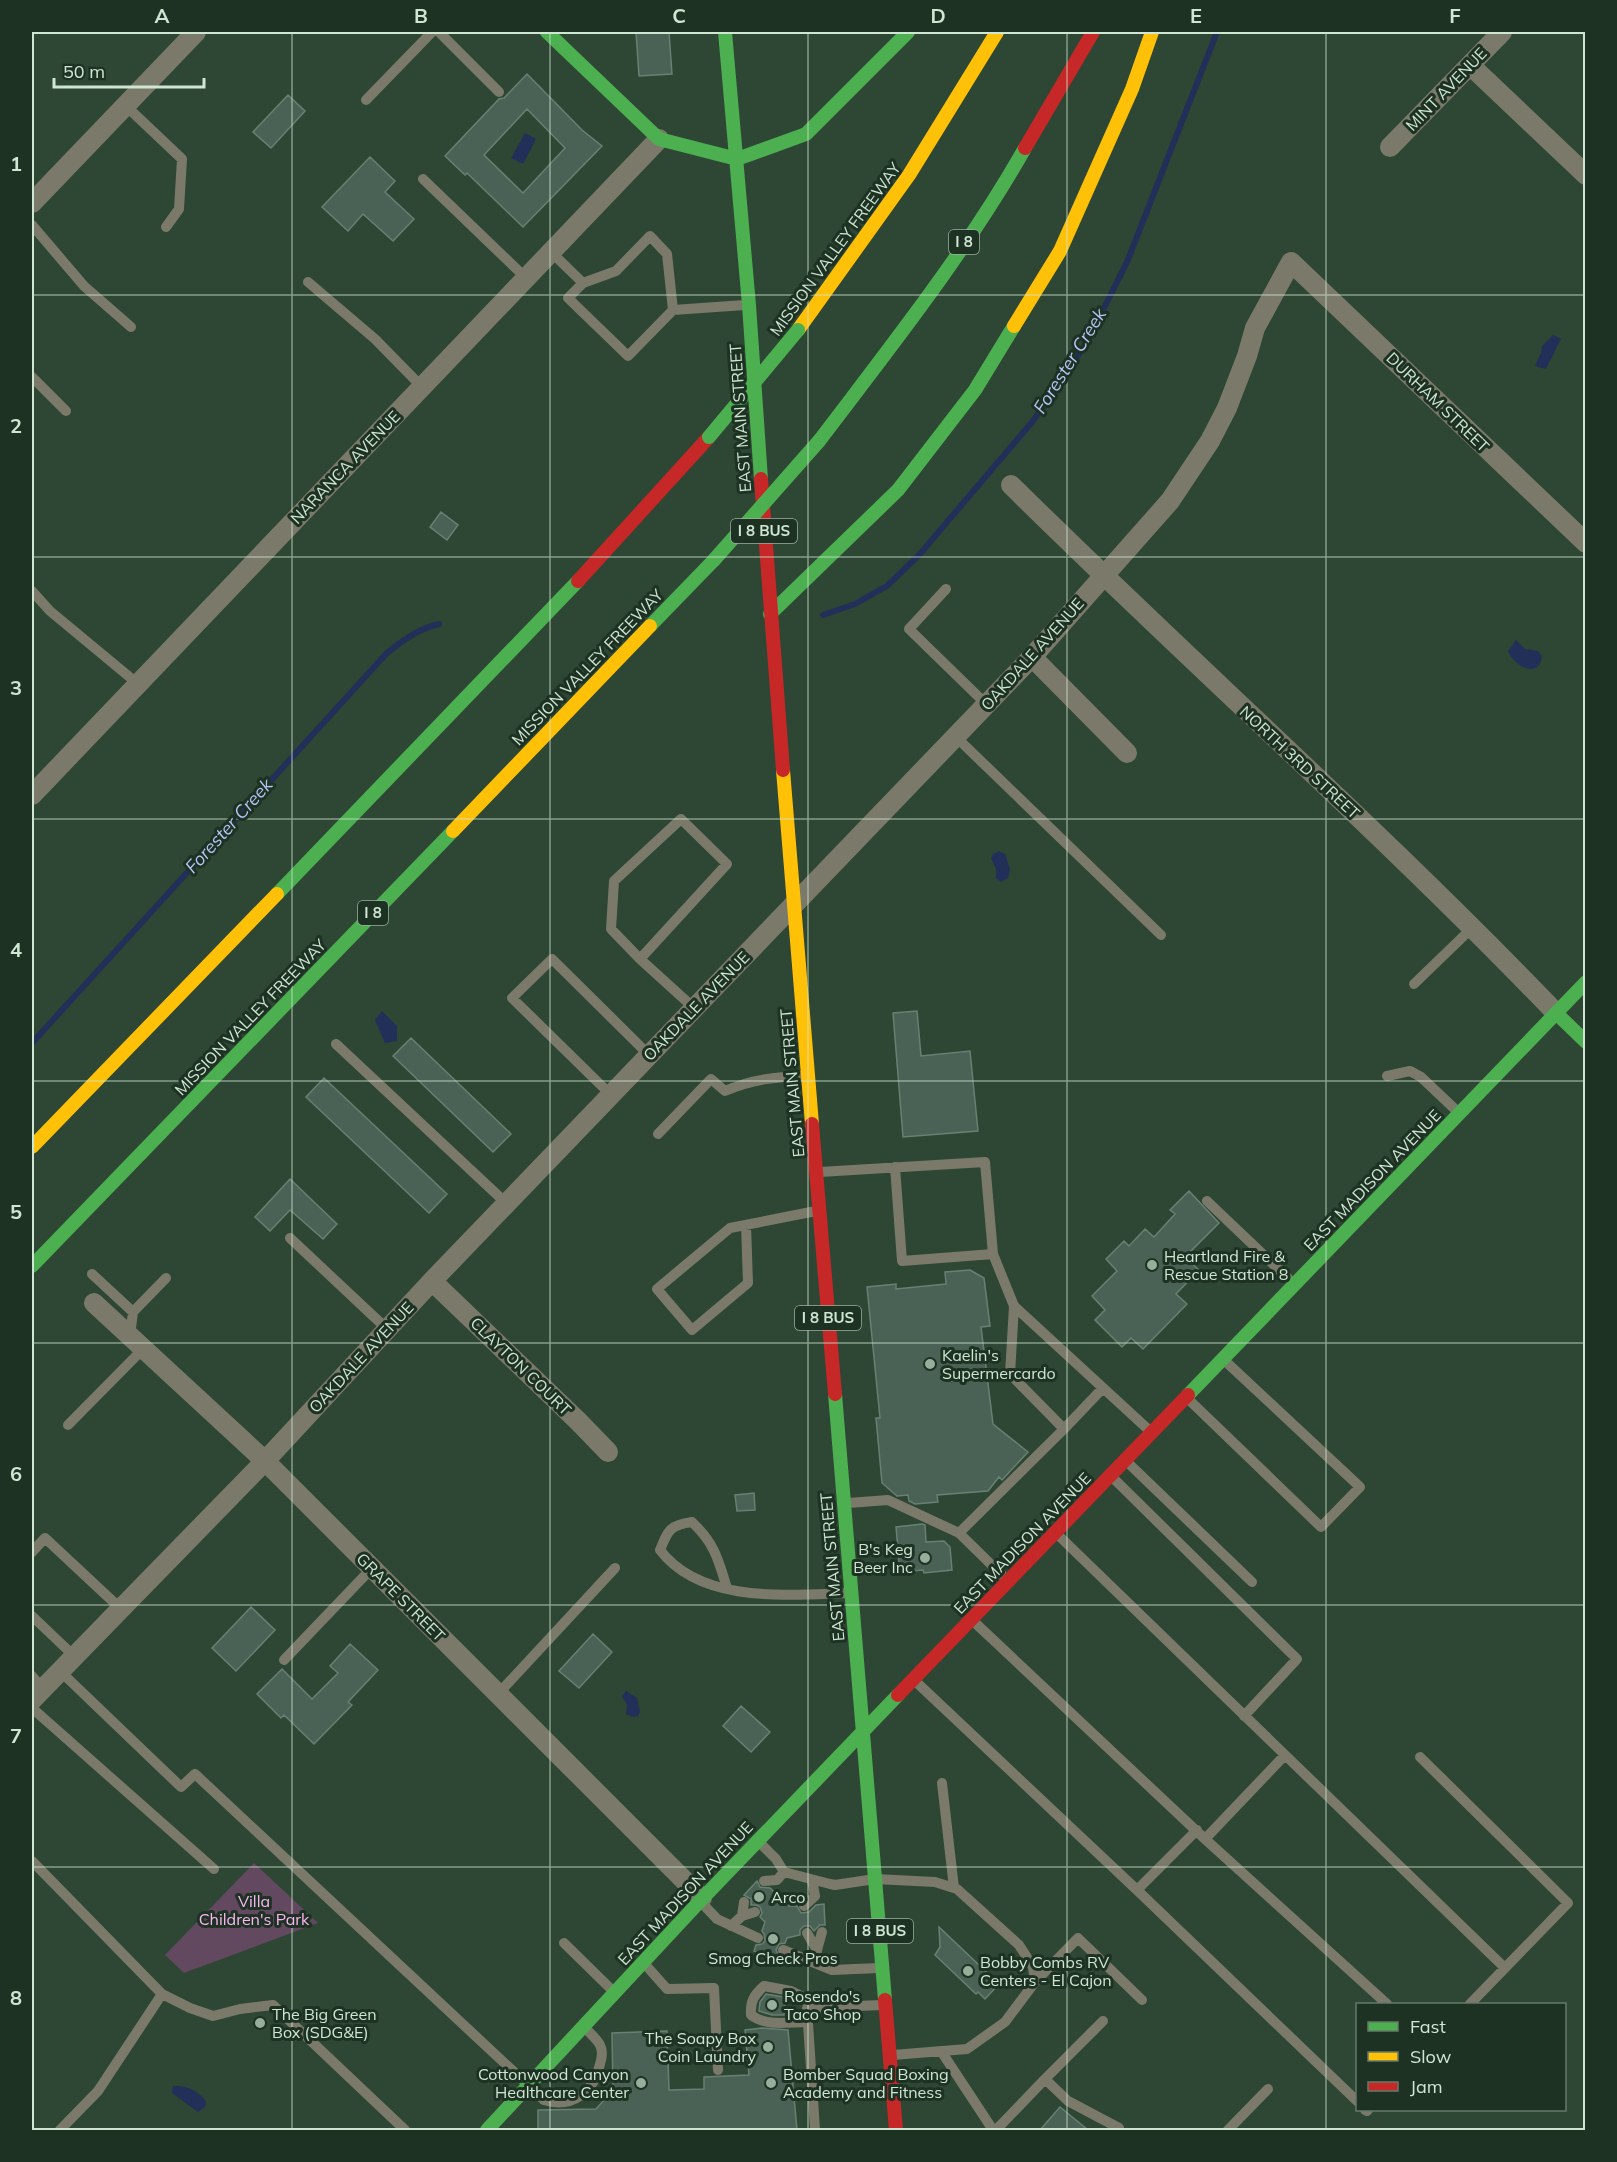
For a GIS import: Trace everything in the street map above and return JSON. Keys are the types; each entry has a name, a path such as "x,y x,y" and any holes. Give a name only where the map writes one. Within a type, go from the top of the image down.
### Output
{"main road":[{"path":"547,32 659,139 736,159 806,134 908,32"},
{"name":"EAST MAIN STREET","path":"725,32 749,305 770,614 896,2130"},
{"name":"MISSION VALLEY FREEWAY","path":"32,1146 544,618 710,437 798,330 909,176 997,32"},
{"name":"MISSION VALLEY FREEWAY","path":"32,1266 714,560 819,441 920,308 1010,175 1093,32"},
{"path":"770,614 898,490 975,390 1060,251 1132,90 1152,32"},
{"name":"EAST MADISON AVENUE","path":"487,2130 701,1899 1586,982"},
{"name":"NORTH 3RD STREET","path":"1556,1013 1586,1042"}],"street":[{"path":"34,193 196,32"},
{"name":"MINT AVENUE","path":"1390,147 1502,32"},
{"path":"1470,64 1586,175"},
{"name":"NARANCA AVENUE","path":"32,795 659,139"},
{"name":"DURHAM STREET","path":"1291,262 1586,543"},
{"name":"OAKDALE AVENUE","path":"35,1688 60,1671 265,1461 506,1203 987,705 1170,501 1210,441 1238,382 1255,328 1291,262"},
{"name":"NORTH 3RD STREET","path":"1011,486 1473,927 1556,1013"},
{"path":"1032,657 1127,753"},
{"name":"CLAYTON COURT","path":"432,1281 578,1420 608,1452"},
{"name":"GRAPE STREET","path":"94,1303 265,1461 701,1899"}],"lane":[{"path":"366,100 432,32"},
{"path":"439,32 499,92"},
{"path":"125,105 182,159 179,209 166,227"},
{"path":"423,179 526,278"},
{"path":"32,225 84,286 131,327"},
{"path":"673,310 667,254 650,236 616,271 583,283 568,298 628,356 673,310 749,305"},
{"path":"551,252 583,283"},
{"path":"308,282 375,339 422,387"},
{"path":"32,377 66,411"},
{"path":"946,589 909,629 987,705"},
{"path":"32,591 50,611 138,684"},
{"path":"956,737 1161,935"},
{"path":"640,959 727,864 681,819 614,881 611,928 640,959 694,1008"},
{"path":"1414,984 1473,927"},
{"path":"611,1095 512,998 552,959 649,1055"},
{"path":"336,1044 506,1203"},
{"path":"1387,1076 1410,1071 1421,1077 1459,1113"},
{"path":"658,1134 711,1079 725,1091 745,1082 762,1078 808,1076"},
{"path":"816,1172 985,1162 993,1254 1014,1306 1152,1433"},
{"path":"895,1167 902,1262 993,1254"},
{"path":"1207,1201 1294,1284"},
{"path":"746,1225 747,1283 692,1330 657,1289 730,1228 820,1211"},
{"path":"290,1238 387,1329"},
{"path":"68,1425 137,1342 133,1312 92,1274"},
{"path":"133,1312 166,1278"},
{"path":"1014,1306 1010,1374 1064,1429"},
{"path":"1186,1397 1320,1527 1360,1487 1223,1359"},
{"path":"958,1533 1103,1388"},
{"path":"1125,1460 1252,1582"},
{"path":"1110,1475 1298,1659 1244,1716"},
{"path":"843,1503 888,1500 958,1533 1008,1581"},
{"path":"727,1588 717,1554 704,1533 692,1522 676,1524 666,1535 660,1550 670,1563 703,1582 745,1593 783,1595 851,1593"},
{"path":"1055,1533 1505,1968"},
{"path":"32,1552 45,1538 121,1609"},
{"path":"284,1660 372,1568"},
{"path":"498,1694 615,1568"},
{"path":"32,1616 74,1656"},
{"path":"971,1619 1385,2003"},
{"path":"60,1671 181,1787 195,1774 527,2087 544,2100 554,2104 570,2101 590,2089 597,2078 602,2057 600,2046 583,2026"},
{"path":"913,1679 1356,2100"},
{"path":"32,1708 214,1869"},
{"path":"1137,1890 1285,1755"},
{"path":"1420,1757 1568,1903 1471,2003"},
{"path":"942,1783 954,1888"},
{"path":"758,1840 776,1859 780,1876 774,1892"},
{"path":"32,1861 162,1994 213,2016 240,2009 273,2005 405,2130"},
{"path":"764,1881 780,1876 835,1885 875,1879 935,1882 954,1888 1019,1945 1033,1967 1035,1982"},
{"path":"804,1906 818,1900 812,1880"},
{"path":"701,1899 717,1919 758,1938"},
{"path":"742,1916 744,1902"},
{"path":"731,1926 742,1916 755,1912"},
{"path":"815,1964 822,1932"},
{"path":"807,1934 817,1950"},
{"path":"890,2055 967,2049 1005,2022 1035,1982 1078,1938 1142,2000"},
{"path":"564,1943 615,1992"},
{"path":"783,1950 832,1970 883,1967"},
{"path":"643,1962 667,1989 714,1988 718,2070"},
{"path":"807,2022 766,2023 759,2021 751,2015 750,2005 755,1994 764,1986 790,1991 824,2008"},
{"path":"60,2130 98,2091 162,1994"},
{"path":"815,2130 807,2008 886,2005"},
{"path":"941,2051 994,2130 1103,2021"},
{"path":"1046,2079 1068,2101 1119,2128"},
{"path":"1228,2130 1268,2089"}],"green space":[{"name":"Villa Children's Park","path":"254,1863 318,1923 184,1973 165,1955"}],"water":[{"path":"525,133 536,139 523,164 511,158"},
{"path":"1553,335 1561,339 1546,369 1535,366 1542,346"},
{"path":"1516,640 1525,649 1538,651 1542,656 1536,667 1532,669 1521,666 1511,657 1508,651"},
{"path":"999,851 1005,854 1010,869 1008,878 1001,882 996,878 996,869 991,858"},
{"path":"382,1011 397,1026 397,1041 385,1043 375,1020"},
{"path":"626,1691 637,1698 640,1712 638,1716 633,1717 626,1714 627,1705 622,1696"},
{"path":"173,2086 196,2092 206,2101 205,2107 198,2112 172,2093"}],"building":[{"path":"636,32 669,32 672,74 639,76"},
{"path":"527,74 582,130 602,146 523,227 467,173 465,175 445,156 499,99 504,98","holes":["527,109 565,148 523,193 484,155"]},
{"path":"288,95 305,111 271,148 253,132"},
{"path":"370,157 395,181 385,192 414,219 393,241 363,214 348,231 322,207"},
{"path":"441,512 458,525 447,540 430,527"},
{"path":"917,1011 921,1056 970,1051 978,1131 903,1137 893,1013"},
{"path":"411,1038 511,1134 493,1152 393,1056"},
{"path":"324,1078 447,1194 429,1213 306,1097"},
{"path":"290,1179 337,1224 323,1239 290,1210 270,1231 255,1217"},
{"name":"Heartland Fire & Rescue Station 8","path":"1189,1191 1219,1223 1185,1257 1199,1270 1176,1294 1187,1304 1143,1349 1131,1338 1122,1347 1095,1320 1105,1310 1092,1296 1117,1271 1106,1259 1124,1241 1129,1246 1145,1229 1154,1237 1175,1214 1170,1210"},
{"name":"Kaelin's Supermercardo","path":"970,1270 984,1278 990,1326 981,1327 993,1424 1028,1452 1002,1480 999,1477 988,1491 937,1495 938,1502 915,1504 909,1501 908,1495 897,1496 882,1483 876,1418 880,1418 867,1287 896,1284 896,1289 946,1284 945,1272"},
{"path":"754,1493 755,1510 737,1511 735,1495"},
{"name":"B's Keg Beer Inc","path":"925,1525 926,1542 944,1541 950,1547 952,1570 924,1573 923,1570 900,1572 896,1527"},
{"path":"251,1607 275,1630 236,1671 212,1648"},
{"path":"593,1634 612,1652 579,1688 559,1671"},
{"path":"350,1644 378,1670 348,1702 352,1705 314,1744 284,1715 281,1718 257,1694 282,1669 312,1699 338,1673 330,1666"},
{"path":"741,1706 770,1732 751,1752 723,1726"},
{"path":"757,1881 760,1887 770,1888 789,1906 797,1906 801,1913 809,1912 816,1905 824,1904 825,1925 820,1925 814,1931 810,1926 804,1926 800,1930 800,1935 787,1938 785,1943 779,1944 776,1950 779,1956 778,1961 754,1951 756,1945 765,1941 762,1931 765,1922 760,1917 762,1913 760,1907 751,1905 751,1899 744,1895"},
{"name":"Bobby Combs RV Centers - El Cajon","path":"939,1927 999,1984 985,1999 978,1992 976,1994 935,1955 940,1947"},
{"name":"Rosendo's Taco Shop","path":"766,1994 783,1997 784,2015 772,2015 759,2011 760,2002"},
{"name":"Cottonwood Canyon Healthcare Center","path":"762,2028 788,2030 797,2130 538,2130 538,2110 596,2109 613,2090 612,2033 667,2031 669,2090 704,2089 704,2077 749,2075 745,2030"},
{"path":"1060,2107 1088,2130 1040,2130"}],"waterway":[{"name":"Forester Creek","path":"823,615 855,604 887,586 919,555 1033,421 1087,342 1127,262 1217,32"},
{"name":"Forester Creek","path":"32,1043 386,654 411,636 439,624"}],"traffic: fast":[{"path":"547,32 659,139 737,159"},
{"path":"725,32 749,305 761,479"},
{"path":"737,159 806,134 908,32"},
{"path":"819,441 953,261 1025,148"},
{"path":"770,614 898,490 975,390 1014,326"},
{"path":"709,437 798,330"},
{"path":"714,560 819,441"},
{"path":"650,626 714,560"},
{"path":"277,894 578,581"},
{"path":"32,1266 453,831"},
{"path":"1188,1395 1586,982"},
{"path":"1556,1013 1586,1042"},
{"path":"835,1394 885,2000"},
{"path":"487,2130 700,1901 898,1695"}],"traffic: slow":[{"path":"798,330 909,175 997,32"},
{"path":"1014,326 1060,251 1132,89 1152,32"},
{"path":"453,831 650,626"},
{"path":"783,770 812,1124"},
{"path":"32,1147 277,894"}],"traffic: jam":[{"path":"1025,148 1093,32"},
{"path":"578,581 709,437"},
{"path":"761,479 783,770"},
{"path":"812,1124 835,1394"},
{"path":"898,1695 1188,1395"},
{"path":"885,2000 896,2130"}],"place":[{"name":"Heartland Fire & Rescue Station 8","path":"1152,1265"},
{"name":"Kaelin's Supermercardo","path":"930,1364"},
{"name":"B's Keg Beer Inc","path":"925,1558"},
{"name":"Arco","path":"759,1897"},
{"name":"Smog Check Pros","path":"773,1939"},
{"name":"Bobby Combs RV Centers - El Cajon","path":"968,1971"},
{"name":"Rosendo's Taco Shop","path":"772,2005"},
{"name":"The Big Green Box (SDG&E)","path":"260,2023"},
{"name":"The Soapy Box Coin Laundry","path":"768,2047"},
{"name":"Cottonwood Canyon Healthcare Center","path":"641,2083"},
{"name":"Bomber Squad Boxing Academy and Fitness","path":"771,2083"}]}
